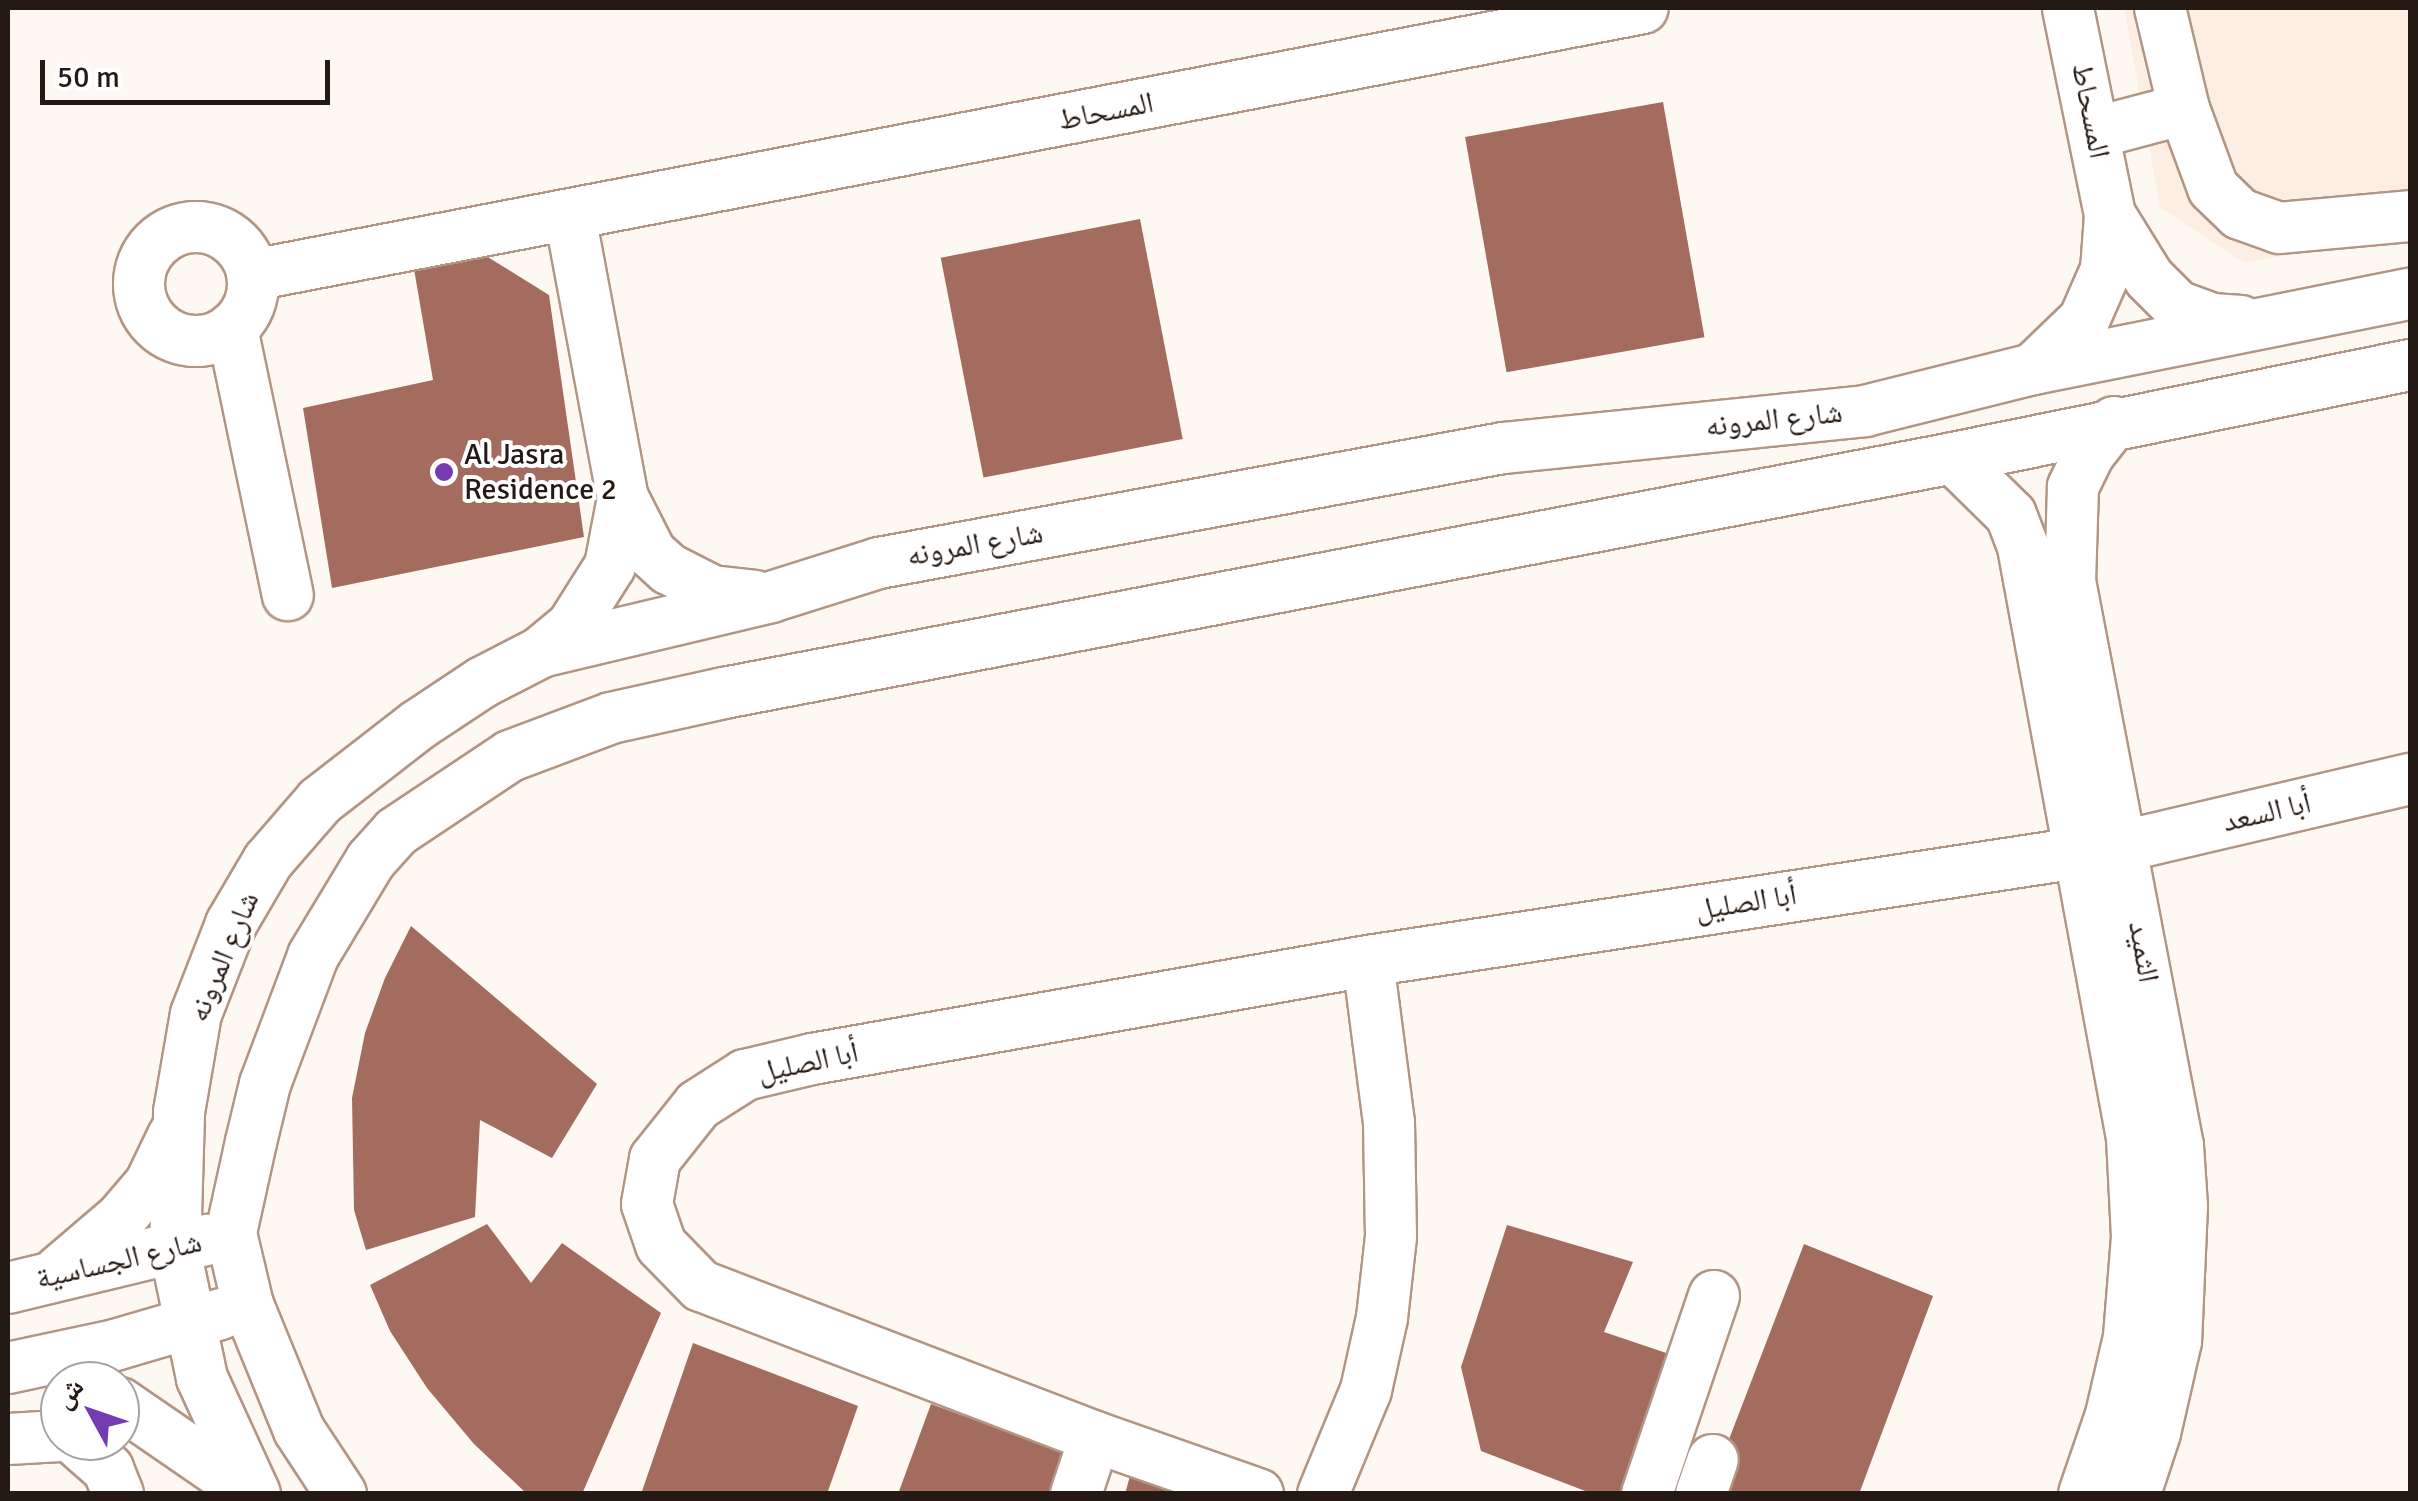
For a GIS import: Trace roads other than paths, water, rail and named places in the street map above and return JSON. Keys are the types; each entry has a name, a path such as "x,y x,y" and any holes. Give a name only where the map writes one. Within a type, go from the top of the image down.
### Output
{"street":[{"name":"المسحاط","path":"253,275 1643,8"},
{"name":"المسحاط","path":"2034,369 2084,320 2102,286 2110,215 2068,8"},
{"path":"2160,8 2184,109 2212,188 2240,214 2279,228 2410,216"},
{"path":"2094,133 2184,109"},
{"name":"المسحاط","path":"2110,215 2149,278 2177,306 2212,319 2266,322"},
{"path":"570,216 623,498 651,553 682,578 712,590 771,598"},
{"path":"206,227 237,244 253,275 245,313 232,328 195,341 176,337 158,326 140,293 146,258 171,232 206,227"},
{"name":"شارع المرونه","path":"253,1494 202,1378 175,1250 179,1112 196,1014 232,924 268,861 320,801 418,725 482,682 540,652 771,598 879,563 1503,448 1865,411 2034,369 2410,294"},
{"path":"232,328 288,595"},
{"path":"341,1494 300,1430 248,1305 231,1233 266,1084 313,956 371,860 396,832 477,777 560,733 724,693 1953,458 2114,422 2410,365"},
{"name":"الثميد","path":"2084,1494 2111,1415 2129,1337 2137,1236 2132,1138 2068,546 2077,472 2114,422"},
{"name":"الثميد","path":"1953,458 1998,498 2011,515 2023,547 2178,1146 2182,1206 2176,1341 2155,1433 2135,1494"},
{"path":"540,652 572,626 610,566 623,498"},
{"name":"أبا السعد","path":"2102,849 2410,779"},
{"name":"أبا الصليل","path":"1258,1494 1095,1438 701,1286 662,1244 647,1204 655,1159 698,1106 745,1076 831,1056 1368,961 2102,849"},
{"path":"1324,1494 1366,1390 1382,1318 1391,1237 1389,1123 1368,961"},
{"path":"30,1282 121,1218 150,1184 170,1150 179,1112"},
{"name":"شارع الجساسية","path":"30,1282 175,1250 231,1233"},
{"path":"1648,1494 1714,1296"},
{"path":"16,1366 190,1324 248,1305"},
{"path":"140,1417 253,1494"},
{"path":"8,1439 40,1437"},
{"path":"1076,1494 1095,1438"},
{"path":"99,1461 108,1469 118,1494"}],"place":[{"name":"Al Jasra Residence 2","path":"444,472"}]}
